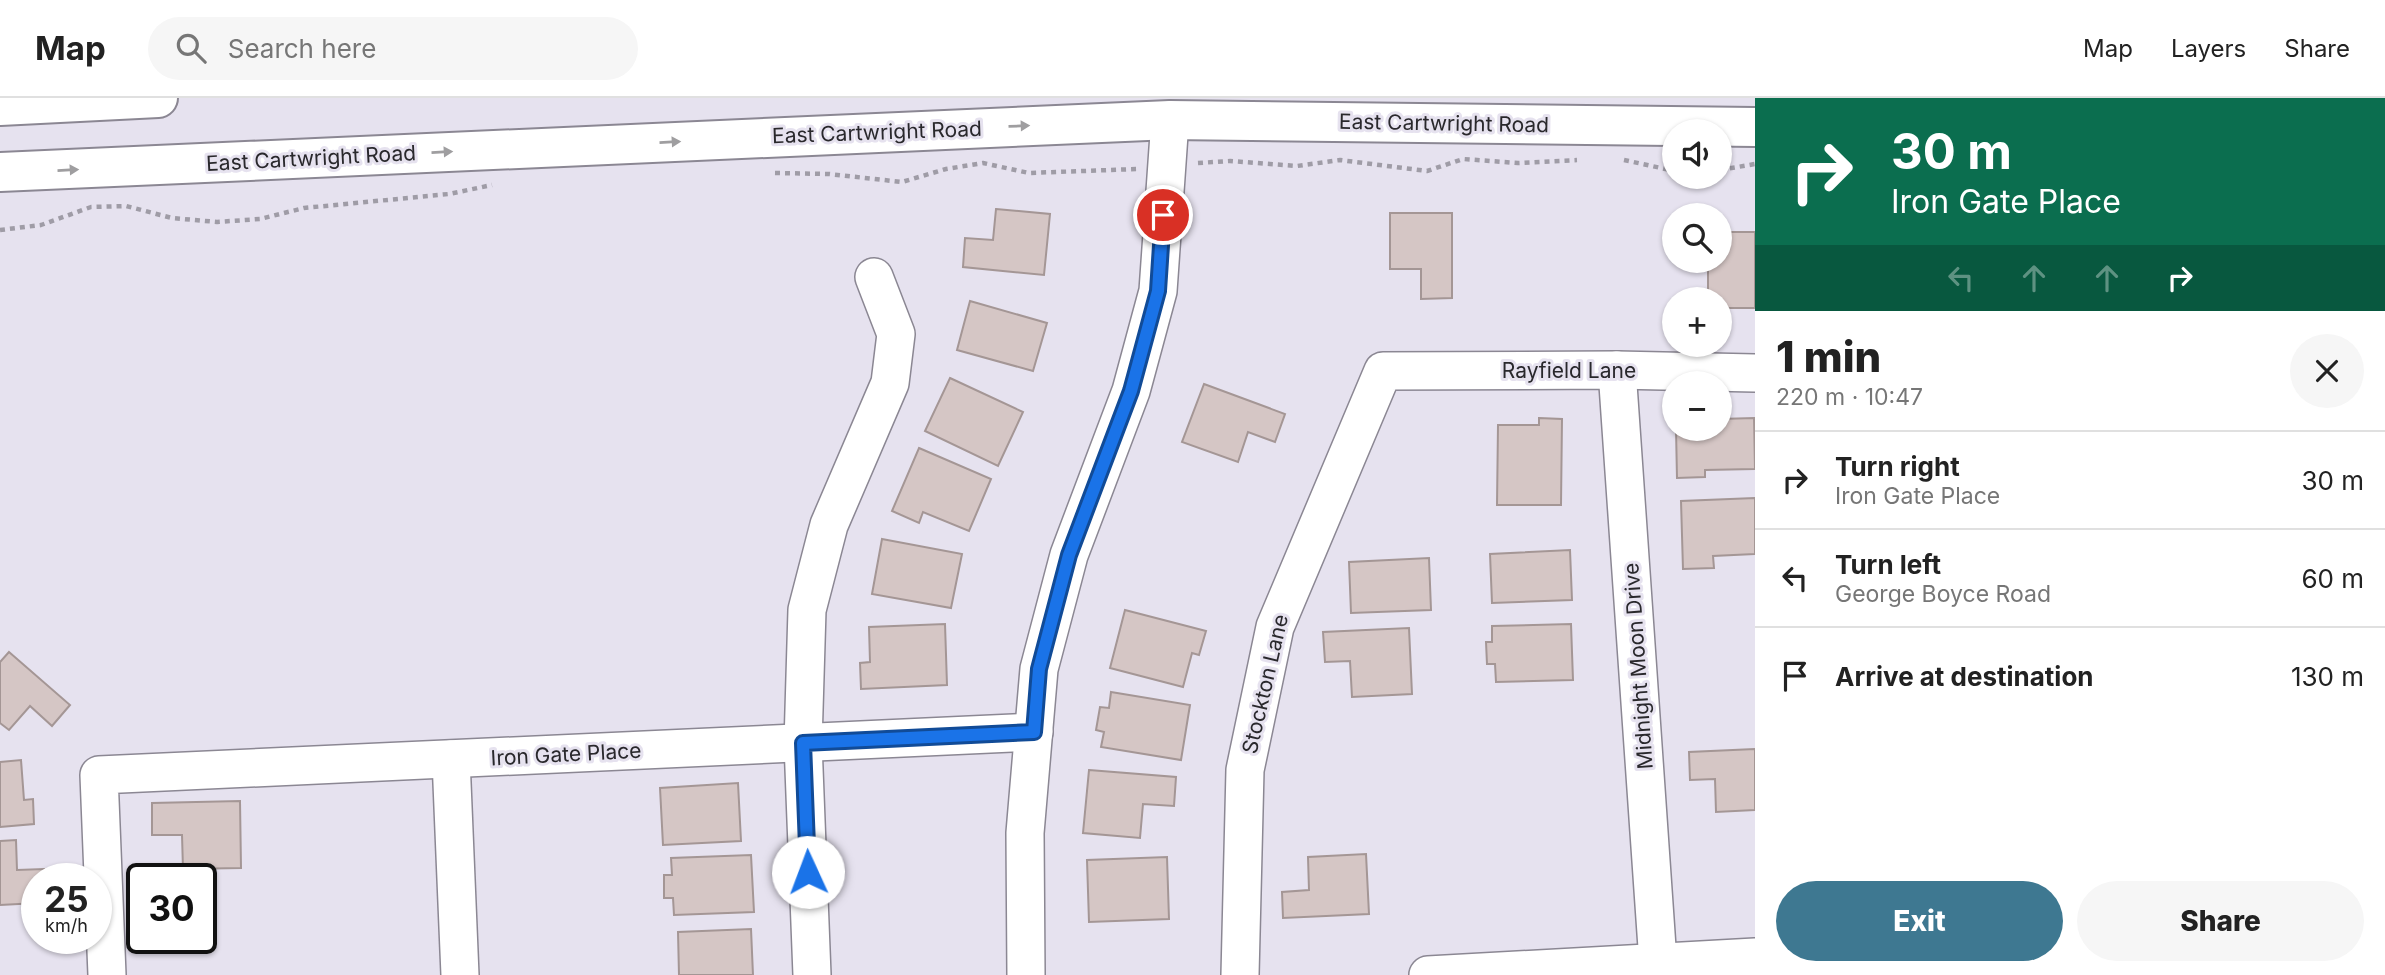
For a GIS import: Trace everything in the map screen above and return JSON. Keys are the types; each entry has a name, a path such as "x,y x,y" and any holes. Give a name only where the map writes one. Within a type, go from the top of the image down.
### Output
{"main road":[{"path":"0,106 158,98"},
{"name":"East Cartwright Road","path":"0,172 1170,120 1755,127"}],"street":[{"path":"1026,975 1025,832 1039,669 1069,555 1131,391 1158,291 1170,120"},
{"path":"812,975 803,743 807,610 829,525 890,383 896,334 874,277"},
{"name":"Rayfield Lane","path":"1383,371 1617,370 1755,373"},
{"name":"Midnight Moon Drive","path":"1617,370 1658,962"},
{"name":"Stockton Lane","path":"1240,975 1245,770 1275,627 1383,371"},
{"name":"Iron Gate Place","path":"107,975 99,775 1034,732"},
{"path":"451,760 460,975"},
{"path":"1428,975 1755,957"}],"path":[{"path":"768,172 829,174 902,182 946,169 982,163 1029,173 1122,170 1230,161 1297,166 1340,160 1427,171 1463,159 1518,163 1585,159"},
{"path":"1621,159 1662,168"},
{"path":"1732,168 1755,163"},
{"path":"0,230 41,225 91,207 126,206 172,218 217,222 260,219 304,208 449,194 495,184"}],"building":[{"path":"996,209 1050,214 1044,275 963,267 965,238 993,240"},
{"path":"1390,213 1452,213 1452,298 1421,299 1421,269 1390,269"},
{"path":"1732,232 1755,232 1755,308 1732,308 1732,287 1708,287 1708,273 1732,273"},
{"path":"970,301 1047,323 1033,371 957,350"},
{"path":"950,378 1023,412 998,466 925,431"},
{"path":"1204,384 1285,414 1275,442 1248,432 1238,462 1182,442"},
{"path":"1539,418 1562,419 1561,505 1497,505 1498,425 1539,425"},
{"path":"1754,418 1755,469 1705,470 1705,477 1677,478 1676,441 1732,441 1732,419"},
{"path":"919,448 991,479 969,531 923,512 919,523 892,511"},
{"path":"1755,498 1755,554 1713,556 1714,568 1683,569 1681,501"},
{"path":"882,539 962,554 951,608 872,594"},
{"path":"1570,550 1572,600 1492,603 1490,554"},
{"path":"1429,558 1431,610 1351,613 1349,562"},
{"path":"1125,610 1206,631 1199,655 1192,653 1183,687 1110,668"},
{"path":"945,624 947,685 861,689 860,663 870,662 869,627"},
{"path":"1571,624 1573,680 1496,682 1495,664 1487,664 1486,642 1492,642 1492,626"},
{"path":"1409,628 1412,694 1352,697 1350,661 1325,662 1323,632"},
{"path":"9,652 70,705 52,726 30,706 9,730 0,723 0,662"},
{"path":"1111,692 1190,705 1181,760 1101,747 1104,732 1096,730 1100,707 1109,708"},
{"path":"1755,749 1755,810 1716,812 1715,779 1690,780 1689,752"},
{"path":"21,760 24,800 33,799 34,824 0,827 0,762"},
{"path":"1089,770 1176,777 1174,806 1143,804 1140,838 1083,833"},
{"path":"738,783 741,841 663,845 660,788"},
{"path":"240,801 241,868 217,868 217,863 183,863 182,835 152,835 152,803"},
{"path":"16,840 17,870 21,870 21,904 0,905 0,841"},
{"path":"1366,854 1369,914 1283,918 1282,892 1309,890 1308,857"},
{"path":"751,855 754,912 674,915 673,898 664,898 664,875 672,875 671,858"},
{"path":"1167,857 1169,919 1089,922 1087,860"},
{"path":"751,929 753,975 679,975 678,932"}],"route":[{"path":"808,872 803,743 1034,732 1039,669 1069,555 1131,391 1158,291 1163,215"}]}
